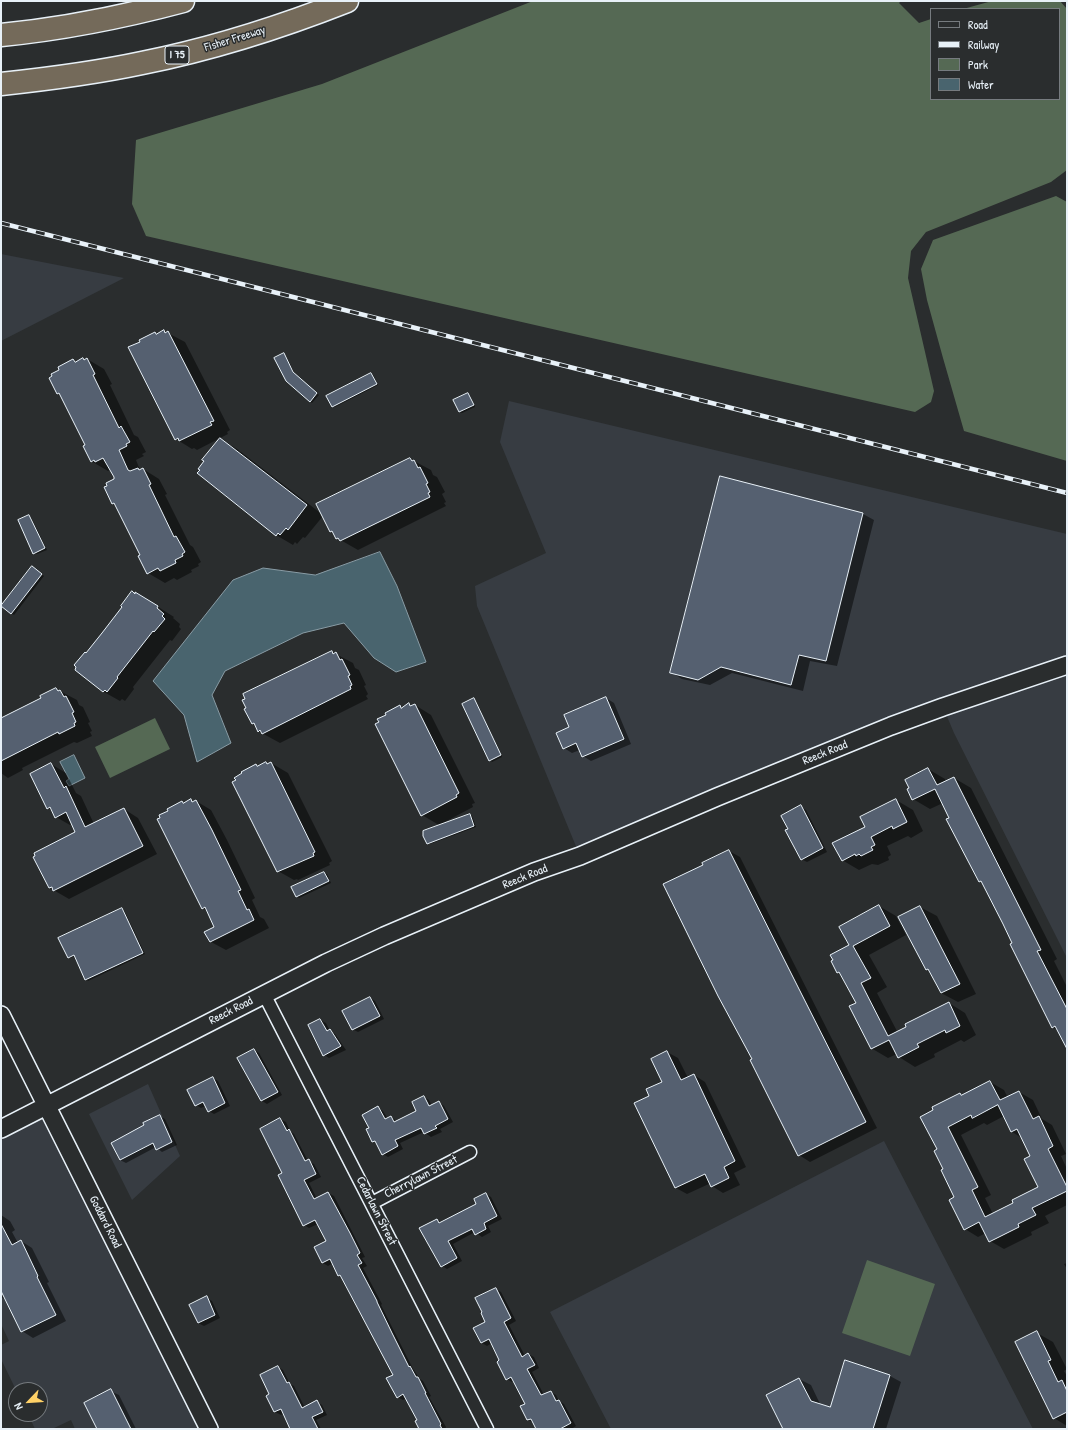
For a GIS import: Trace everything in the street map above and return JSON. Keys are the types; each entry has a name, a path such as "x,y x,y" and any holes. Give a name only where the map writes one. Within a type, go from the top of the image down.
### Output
{"highway":[{"path":"1,36 118,17 183,1"},
{"name":"Fisher Freeway","path":"1,84 59,78 101,71 198,50 253,34 347,1"}],"street":[{"name":"Reeck Road","path":"1,1129 326,963 413,923 534,872 580,856 817,756 943,707 1067,665"},
{"name":"Cedarlawn Street","path":"264,994 487,1429"},
{"name":"Goddard Road","path":"1,1015 209,1429"},
{"name":"Cherrylawn Street","path":"372,1203 470,1152"}],"shaded area":[{"path":"1,254 124,278 1,341"},
{"path":"509,401 1067,534 1067,958 954,733 943,707 580,856 477,606 475,586 546,553 500,442"},
{"path":"148,1084 180,1156 132,1200 89,1114"},
{"path":"47,1106 209,1429 75,1429 71,1420 52,1429 35,1429 32,1422 48,1422 48,1382 12,1382 1,1359 1,1345 9,1341 1,1324 1,1129"},
{"path":"884,1141 1033,1429 611,1429 550,1312"}],"green space":[{"path":"533,1 901,1 899,3 919,23 930,19 930,100 1060,100 1060,8 967,8 992,1 1060,1 1067,9 1067,170 1051,182 926,232 911,251 908,278 934,391 931,402 915,412 146,236 132,204 136,140 322,84"},
{"path":"1056,196 1067,202 1067,461 964,431 927,300 921,269 933,240"},
{"path":"155,718 170,749 110,778 95,747"},
{"path":"867,1260 935,1284 910,1356 842,1333"}],"water":[{"path":"380,552 397,586 426,662 396,672 374,658 344,623 303,633 225,671 212,695 231,743 197,762 184,715 153,681 233,580 263,568 315,575"},
{"path":"74,755 85,778 69,786 66,781 69,779 60,762"}],"building":[{"path":"164,330 165,333 168,331 214,421 210,422 212,425 179,441 178,438 175,440 128,347 140,342 139,340 155,332 156,334"},
{"path":"284,353 293,372 317,393 310,402 286,381 274,358"},
{"path":"83,358 84,360 87,358 95,374 93,375 119,428 121,426 130,442 126,444 127,446 119,450 128,470 130,471 138,468 139,470 143,468 151,484 149,485 174,537 176,536 185,552 182,554 183,556 175,560 176,563 160,571 158,568 147,574 138,556 140,555 114,503 112,504 104,487 107,486 106,483 114,479 114,477 103,458 95,462 94,460 91,462 83,446 85,445 59,393 57,394 49,378 52,376 51,374 59,370 58,367 73,359 75,362"},
{"path":"371,373 377,384 332,407 326,396"},
{"path":"468,393 474,405 459,412 453,400"},
{"path":"220,438 307,505 288,530 286,528 280,535 278,533 276,536 197,473 204,461 202,460"},
{"path":"410,458 412,461 414,460 418,468 420,467 428,483 426,484 430,492 428,493 430,497 340,541 338,538 336,539 332,531 330,532 316,504"},
{"path":"720,476 863,513 826,661 799,655 791,685 721,667 698,680 670,673"},
{"path":"29,515 45,548 33,554 18,520"},
{"path":"32,566 42,574 11,614 1,606"},
{"path":"132,591 158,606 157,608 164,614 162,616 165,619 154,632 153,631 107,692 105,690 103,692 75,670 76,667 74,665 102,633"},
{"path":"332,651 333,654 336,652 340,660 342,659 350,675 348,676 352,685 350,686 351,689 262,734 260,730 258,732 254,723 252,724 244,709 246,708 242,700 245,699 243,694"},
{"path":"56,688 58,691 60,690 64,697 66,696 74,712 72,713 76,722 74,723 75,726 59,734 58,732 1,761 1,718 41,698 40,696"},
{"path":"606,697 624,739 582,757 576,743 563,749 556,733 569,727 564,715"},
{"path":"474,698 501,755 489,761 462,704"},
{"path":"409,703 410,706 415,704 459,793 456,795 457,797 421,816 375,724 379,722 377,719 386,715 385,713 400,705 401,708"},
{"path":"266,762 267,764 271,762 315,852 313,853 314,856 277,872 232,782 236,780 234,778 242,773 241,772 256,764 257,766"},
{"path":"51,763 64,788 66,786 85,827 124,808 143,846 53,891 52,887 49,888 33,857 35,856 34,853 75,832 66,812 55,818 50,807 47,809 30,774"},
{"path":"928,768 937,785 954,777 1041,950 1037,951 1067,1009 1067,1049 1055,1026 1052,1028 1010,944 1012,943 1003,924 946,819 949,818 935,789 912,800 905,780"},
{"path":"191,799 192,802 196,800 212,830 241,890 238,891 247,910 249,909 254,920 210,942 204,932 214,927 205,907 202,909 157,819 160,818 159,815 168,811 167,809 182,801 183,803"},
{"path":"896,799 907,822 893,829 892,826 871,837 875,845 871,847 873,850 861,856 859,854 856,856 855,854 842,861 832,843 865,827 860,817"},
{"path":"801,805 823,848 801,860 785,830 788,829 781,816"},
{"path":"470,814 474,826 427,844 423,836 423,831"},
{"path":"729,850 866,1122 798,1156 750,1060 752,1059 718,996 663,884 703,865 702,863"},
{"path":"324,872 329,881 296,897 291,887"},
{"path":"879,905 890,926 853,946 871,978 861,983 888,1036 906,1027 905,1024 949,1002 960,1026 946,1033 945,1030 917,1044 919,1047 898,1058 889,1040 871,1049 849,1006 856,1003 839,972 837,973 831,961 833,960 830,955 849,945 839,927"},
{"path":"920,906 960,984 941,993 928,969 926,970 898,917"},
{"path":"122,908 143,953 85,980 74,955 68,958 58,938"},
{"path":"370,997 380,1016 352,1030 342,1011"},
{"path":"320,1019 327,1031 330,1029 341,1046 323,1056 308,1025"},
{"path":"254,1049 278,1092 261,1101 237,1058"},
{"path":"667,1051 681,1080 694,1074 735,1161 724,1167 729,1178 711,1187 705,1174 675,1188 634,1103 649,1096 646,1089 662,1082 651,1059"},
{"path":"213,1077 225,1103 208,1112 203,1102 195,1106 187,1090"},
{"path":"990,1081 1000,1100 1019,1091 1033,1119 1039,1116 1053,1146 1048,1149 1067,1187 1067,1191 1032,1208 1036,1215 1018,1224 1019,1227 989,1242 979,1222 964,1230 949,1200 954,1197 934,1151 937,1149 920,1117 933,1110 932,1107 960,1093 961,1095","holes":["998,1105 1011,1132 1017,1129 1030,1156 1024,1159 1038,1187 1012,1200 1013,1203 985,1217 972,1190 978,1187 948,1127 971,1115 972,1118"]},
{"path":"424,1096 429,1106 439,1101 448,1119 435,1126 437,1128 424,1134 421,1128 395,1140 398,1146 382,1155 375,1141 372,1142 366,1129 369,1128 362,1115 378,1106 385,1119 391,1116 394,1122 416,1111 412,1102"},
{"path":"160,1115 172,1142 156,1150 153,1143 120,1160 111,1143 144,1125 143,1123"},
{"path":"280,1118 287,1131 289,1129 305,1161 309,1159 316,1174 304,1180 314,1199 328,1192 350,1233 360,1253 357,1255 362,1263 358,1265 409,1367 410,1366 416,1377 418,1377 442,1429 419,1429 415,1421 417,1420 403,1394 397,1398 386,1378 393,1375 340,1275 338,1276 330,1259 322,1263 314,1247 326,1241 315,1220 303,1226 278,1175 282,1173 260,1129"},
{"path":"486,1193 497,1216 484,1223 486,1229 475,1235 472,1229 448,1241 457,1258 441,1267 419,1228 437,1219 439,1223 476,1204 474,1199"},
{"path":"1,1224 12,1245 21,1240 56,1315 21,1332 1,1291"},
{"path":"496,1288 511,1318 504,1322 522,1357 528,1353 535,1365 527,1369 541,1395 551,1391 556,1401 559,1400 571,1423 560,1429 536,1429 531,1419 527,1420 520,1406 525,1404 511,1377 506,1380 497,1362 499,1360 489,1339 481,1343 473,1328 485,1322 475,1298"},
{"path":"207,1296 215,1315 198,1323 189,1305"},
{"path":"1037,1331 1051,1360 1048,1361 1058,1382 1062,1380 1067,1391 1067,1412 1053,1419 1015,1342"},
{"path":"845,1360 890,1375 873,1429 783,1429 766,1395 799,1378 811,1401 830,1407"},
{"path":"278,1366 287,1383 289,1382 302,1408 317,1400 323,1412 312,1417 318,1429 290,1429 281,1409 274,1412 266,1396 269,1394 260,1375"},
{"path":"111,1389 131,1429 97,1429 84,1403"}],"railway":[{"path":"1,223 1067,493"}]}
